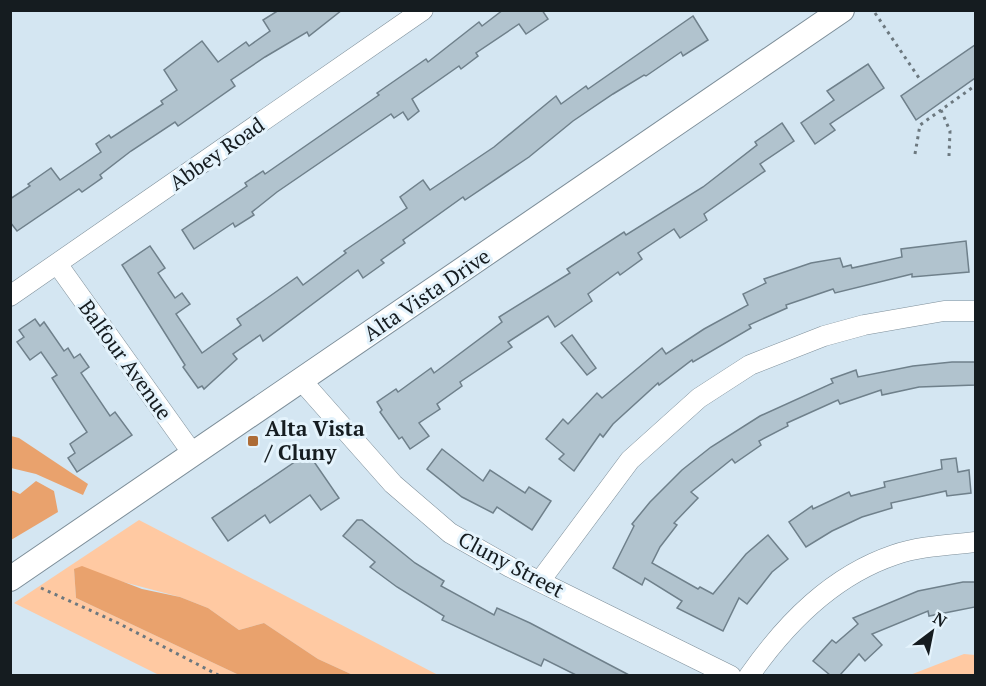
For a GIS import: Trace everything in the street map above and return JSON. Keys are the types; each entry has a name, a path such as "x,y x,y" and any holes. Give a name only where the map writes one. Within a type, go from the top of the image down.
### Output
{"street":[{"name":"Abbey Road","path":"10,296 58,265 423,10"},
{"name":"Alta Vista Drive","path":"10,579 834,13"},
{"name":"Balfour Avenue","path":"58,265 193,454"},
{"path":"540,581 630,460 699,398 750,365 824,336 864,325 933,312 975,311"},
{"name":"Cluny Street","path":"301,380 393,484 450,533 481,552 731,675"},
{"path":"749,675 774,640 826,590 895,555 934,546 975,542"}],"path":[{"path":"875,13 920,78"},
{"path":"915,154 920,125 975,85"},
{"path":"940,110 950,131 949,156"},
{"path":"41,588 118,623 220,675"}],"shaded area":[{"path":"11,436 19,438 88,484 83,495 36,474 11,468"},
{"path":"36,481 54,491 58,512 11,540 11,490 20,494"},
{"path":"139,520 438,675 353,675 318,659 264,623 239,630 208,608 180,597 74,569 76,598 239,675 159,675 14,603"},
{"path":"82,566 142,589 180,597 208,608 239,630 264,623 318,659 353,675 239,675 76,598 74,569"},
{"path":"964,654 975,655 975,675 910,675"}],"building":[{"path":"279,10 342,10 309,36 307,32 231,80 235,86 178,126 175,122 131,151 100,175 102,178 82,192 79,189 17,231 10,222 10,199 51,168 60,180 101,152 96,144 109,135 111,138 163,104 161,101 177,90 164,70 202,41 218,62 246,42 249,46 270,31 263,20"},
{"path":"503,10 542,10 548,19 526,34 519,24 476,53 478,56 461,69 459,66 412,99 419,111 408,120 403,112 394,118 391,114 277,192 252,212 254,215 235,227 233,223 194,249 182,230 247,186 245,183 263,171 265,174 379,95 377,93 426,59 428,62 479,22 482,26"},
{"path":"693,16 708,40 683,56 681,52 573,121 529,157 465,200 463,197 403,240 405,243 381,260 384,263 363,278 358,270 263,341 260,335 233,354 237,359 204,389 202,386 198,388 183,367 185,365 122,265 150,246 165,268 158,273 175,298 182,293 190,304 176,314 202,353 241,325 237,319 297,277 303,285 346,253 344,251 407,208 400,197 423,180 430,190 494,147 556,96 561,104 586,86 588,89"},
{"path":"975,45 975,78 916,120 901,96"},
{"path":"868,64 884,88 830,124 835,130 815,144 801,123 834,100 827,91"},
{"path":"782,123 794,141 760,164 765,171 704,214 707,220 680,238 674,229 638,253 642,259 620,275 618,272 588,294 592,301 555,327 548,316 508,342 512,347 460,382 462,386 437,404 440,409 419,423 429,436 410,449 402,437 399,439 380,412 382,410 377,402 396,389 398,392 431,368 434,373 502,322 499,317 570,273 567,269 624,232 626,235 703,187 757,145 755,142"},
{"path":"966,241 969,272 912,277 912,274 835,293 833,289 786,305 787,308 749,325 751,328 693,362 692,360 659,385 658,383 613,424 603,437 600,434 574,471 559,459 564,454 546,439 563,419 568,424 597,393 602,398 662,348 666,354 704,329 748,305 743,294 766,283 764,279 811,263 840,258 843,267 851,265 852,268 902,257 901,249"},
{"path":"35,319 40,326 44,322 64,351 68,348 74,358 80,354 89,367 81,373 110,416 115,412 132,435 77,472 68,458 75,453 70,444 87,432 52,378 57,375 41,352 30,360 17,342 24,337 19,330"},
{"path":"572,335 596,368 587,375 561,343"},
{"path":"975,362 975,385 919,387 882,395 881,390 840,404 838,400 787,423 788,426 759,441 761,445 735,463 732,459 691,492 698,498 674,523 677,525 660,547 652,563 698,589 700,587 713,594 746,554 768,535 788,559 772,572 747,604 739,598 723,631 677,608 682,601 645,578 642,585 613,568 634,526 632,524 650,502 682,470 711,447 760,416 833,383 831,379 856,370 858,377 913,366"},
{"path":"442,449 483,481 490,470 525,493 529,487 551,501 532,530 497,507 493,513 462,497 427,469"},
{"path":"308,453 339,498 321,510 310,495 270,523 265,515 228,541 212,518"},
{"path":"956,458 958,472 969,470 971,493 947,496 946,491 891,503 892,508 862,517 832,531 806,547 789,522 812,506 813,509 849,492 851,496 885,487 884,482 942,469 941,460"},
{"path":"357,520 362,520 415,563 444,581 441,586 494,615 497,608 530,623 629,675 576,675 544,659 541,666 442,620 444,616 370,567 375,562 343,536"},
{"path":"963,582 975,582 975,607 929,616 928,611 872,634 882,645 865,661 859,654 840,675 830,675 813,661 832,640 836,643 858,624 853,618 918,591"}],"place":[{"name":"Alta Vista / Cluny","path":"253,441"}]}
